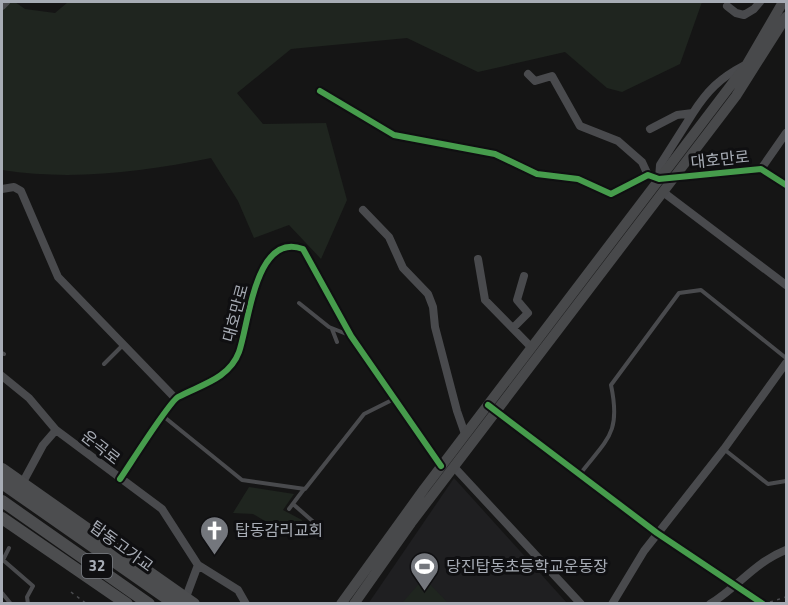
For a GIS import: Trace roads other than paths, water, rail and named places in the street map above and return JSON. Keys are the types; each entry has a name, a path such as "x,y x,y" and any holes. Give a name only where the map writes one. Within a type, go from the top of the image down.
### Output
{"highway":[{"path":"2,469 185,601"},
{"name":"탑동고가교","path":"2,483 185,601"},
{"name":"탑동고가교","path":"2,501 149,603"},
{"path":"2,518 127,603"}],"main road":[{"name":"대호만로","path":"653,176 747,64 783,2"},
{"name":"대호만로","path":"492,408 663,192 742,87 786,17"},
{"path":"354,603 454,467 531,347 653,176"},
{"path":"340,603 465,435 492,408"}],"street":[{"path":"2,6 6,2"},
{"path":"727,6 736,13 744,15 760,2"},
{"name":"대호만로","path":"653,176 707,91 721,78 747,64"},
{"path":"528,74 535,81 552,76 580,126 618,141 642,162 653,176"},
{"name":"대호만로","path":"320,91 394,135 495,154 537,174 578,179 612,194 653,176 674,177 761,169 786,185"},
{"path":"650,129 677,115 693,113"},
{"path":"761,169 786,134"},
{"path":"2,189 14,188 21,191 58,277 122,346 176,398"},
{"path":"663,192 786,285"},
{"path":"363,210 389,237 403,268 428,294 434,306 435,327 465,435"},
{"name":"대호만로","path":"120,479 176,398 215,380 232,364 238,353 253,290 268,261 280,248 292,245 303,249 351,335 441,466"},
{"path":"478,259 484,300 531,347"},
{"path":"513,328 528,313 518,300 524,276"},
{"path":"612,603 657,533 724,449 786,363"},
{"path":"2,376 29,398 56,430"},
{"path":"492,408 657,533 763,603"},
{"name":"운곡로","path":"23,482 43,445 56,430 162,509 198,565 238,590 246,603"},
{"path":"454,467 581,603"},
{"path":"710,603 724,595 763,561 786,550"},
{"path":"185,601 198,565"}],"lane":[{"path":"580,475 614,430 617,412 611,385 679,293 701,290 786,358"},
{"path":"299,303 332,328 351,335"},
{"path":"332,328 337,342"},
{"path":"104,364 122,346"},
{"path":"289,509 364,414 395,399"},
{"path":"163,416 242,480 305,489"},
{"path":"724,449 768,484 786,481"},
{"path":"293,504 317,525"},
{"path":"9,548 3,560 33,586 27,597 28,603"},
{"path":"2,593 11,603"}],"place":[{"name":"탑동감리교회","path":"214,556"},
{"name":"당진탑동초등학교운동장","path":"425,592"}]}
